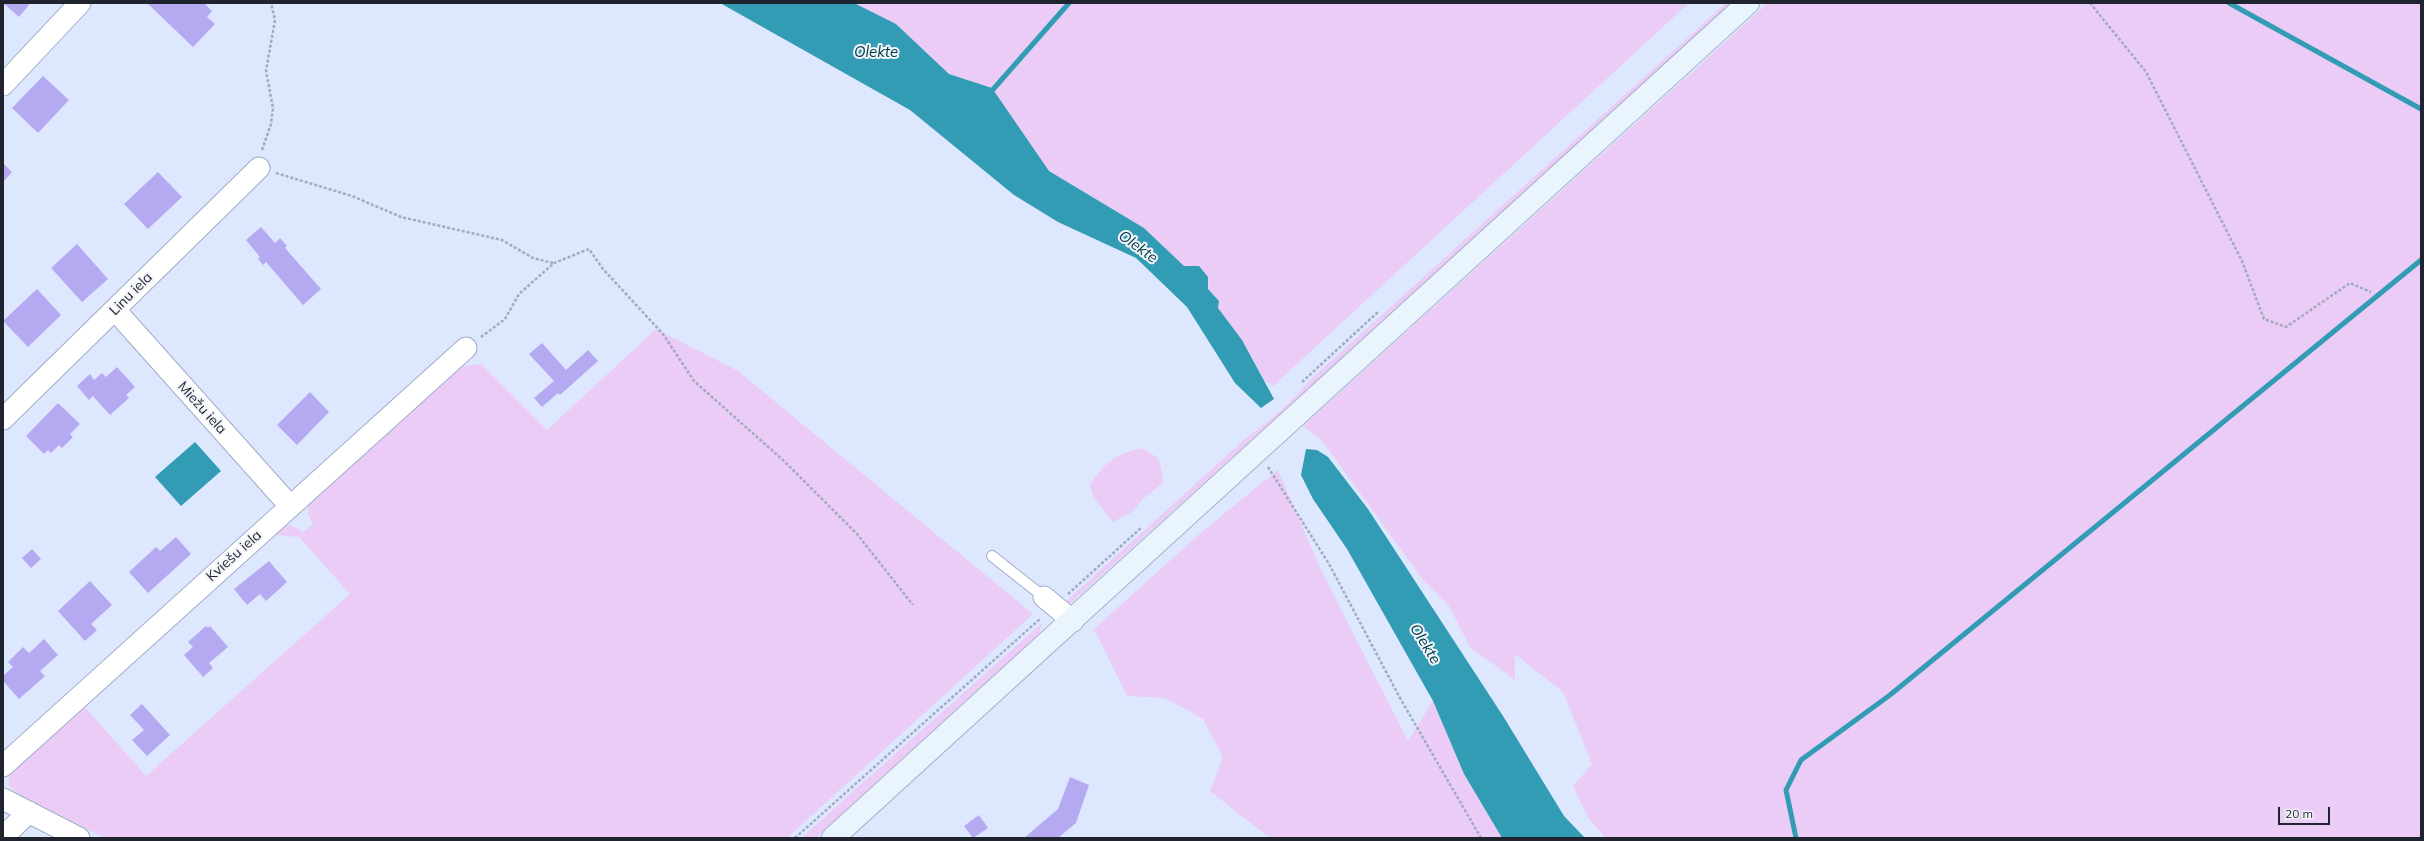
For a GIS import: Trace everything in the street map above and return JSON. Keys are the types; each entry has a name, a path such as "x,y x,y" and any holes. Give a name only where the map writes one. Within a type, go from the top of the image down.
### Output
{"main road":[{"path":"834,838 1748,3"}],"street":[{"path":"3,85 80,3"},
{"name":"Linu iela","path":"3,420 260,168"},
{"name":"Miežu iela","path":"115,310 290,506"},
{"name":"Kviešu iela","path":"3,766 466,348"},
{"path":"1049,601 1073,621"},
{"path":"3,799 79,838"},
{"path":"3,837 29,812"}],"lane":[{"path":"992,556 1049,601"}],"path":[{"path":"271,3 276,20 266,71 273,108 271,124 264,142 260,168 352,196 401,217 502,240 533,258 554,263"},
{"path":"2090,3 2146,72 2242,261 2264,319 2286,327 2350,283 2372,292"},
{"path":"466,348 505,319 519,294 554,263 589,249 603,269 663,334 694,381 784,461 857,534 913,605"},
{"path":"1300,384 1382,308"},
{"path":"1258,451 1329,564 1404,705 1481,838"},
{"path":"795,838 1049,601 1143,526"}],"shaded area":[{"path":"854,3 1689,3 1273,386 1265,381 1242,340 1218,308 1219,301 1208,289 1209,282 1184,266 1144,228 1049,171 992,88 949,74 896,24"},
{"path":"1726,3 1734,3 1071,603 1063,604 1245,439 1279,412 1310,380"},
{"path":"1768,3 2421,3 2421,838 1606,838 1588,818 1573,786 1592,764 1563,692 1515,654 1515,680 1470,647 1449,606 1423,580 1321,439 1303,426"},
{"path":"656,329 738,371 1033,614 787,838 105,838 18,794 8,784 12,762 83,705 146,776 350,594 299,537 274,535 283,525 290,525 300,530 302,533 313,524 308,515 309,498 459,367 481,364 547,430"},
{"path":"1143,448 1159,459 1164,482 1143,499 1132,512 1113,522 1093,497 1090,485 1100,471 1112,460 1125,453"},
{"path":"1278,470 1321,570 1408,741 1433,701 1464,774 1502,838 1270,838 1210,791 1223,757 1203,719 1165,698 1127,696 1094,629 1204,530"},
{"path":"1042,623 1039,636 816,838 801,838"}],"water":[{"name":"Olekte","path":"720,3 854,3 896,24 949,74 992,88 1049,171 1144,228 1184,266 1199,266 1208,277 1208,289 1219,301 1218,308 1242,340 1274,399 1261,408 1235,383 1187,307 1136,258 1058,222 1014,195 910,110"},
{"path":"195,442 221,471 181,506 155,477"},
{"name":"Olekte","path":"1306,449 1317,450 1328,457 1368,509 1503,716 1564,816 1585,838 1502,838 1464,774 1433,701 1347,549 1313,499 1301,475"}],"building":[{"path":"3,3 26,3 29,5 19,17"},
{"path":"147,3 204,3 212,11 207,17 215,24 193,47"},
{"path":"43,76 69,100 38,133 12,108"},
{"path":"3,163 12,172 3,182"},
{"path":"158,172 182,197 148,229 124,204"},
{"path":"261,227 275,243 280,238 287,246 285,248 321,289 303,305 266,262 263,265 258,259 260,257 246,240"},
{"path":"77,244 108,279 82,302 51,268"},
{"path":"37,289 61,315 28,347 3,321"},
{"path":"542,343 566,370 588,350 598,361 560,395 558,393 542,407 534,398 554,381 529,354"},
{"path":"117,367 135,387 126,395 129,398 110,415 93,396 89,400 77,386 90,374 94,380 102,373 106,377"},
{"path":"310,392 329,412 297,445 277,425"},
{"path":"58,403 80,424 70,434 73,437 62,448 59,445 51,453 48,450 44,454 26,436"},
{"path":"176,537 191,554 148,593 129,572 156,547 160,551"},
{"path":"32,549 41,559 31,568 22,558"},
{"path":"269,561 287,582 266,601 260,594 247,605 234,589"},
{"path":"90,581 112,605 91,624 97,630 85,641 58,611"},
{"path":"206,626 208,628 210,626 228,647 209,663 213,668 203,677 184,655 193,647 188,642"},
{"path":"44,639 58,655 40,671 45,676 19,699 3,681 3,676 13,667 8,662 23,647 29,653"},
{"path":"142,704 170,735 147,756 132,740 144,730 130,715"},
{"path":"1070,777 1089,785 1076,823 1058,838 1024,838 1058,809"},
{"path":"979,815 988,828 973,838 964,826"}],"waterway":[{"path":"989,94 1069,3"},
{"path":"2229,3 2421,109"},
{"path":"1796,838 1786,790 1801,760 1890,695 2421,260"}]}
